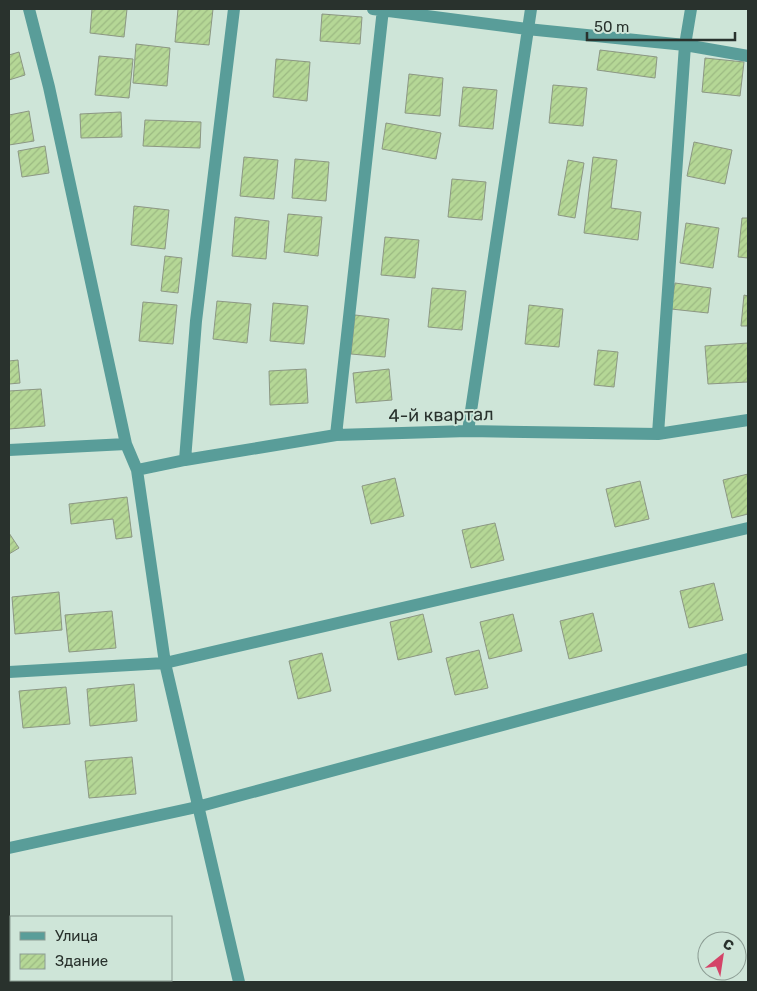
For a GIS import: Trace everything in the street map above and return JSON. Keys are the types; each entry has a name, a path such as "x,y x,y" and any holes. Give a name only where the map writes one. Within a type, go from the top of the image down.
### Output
{"street":[{"path":"29,9 49,87 126,444 137,470 165,663 239,982"},
{"path":"185,460 196,321 234,9"},
{"path":"336,435 380,9 528,29 685,45 748,56"},
{"path":"468,431 531,9"},
{"path":"658,434 685,45 691,9"},
{"name":"4-й квартал","path":"137,470 185,460 336,435 468,431 658,434 748,420"},
{"path":"9,450 126,444"},
{"path":"9,672 165,663 748,528"},
{"path":"9,848 197,807 748,659"}],"building":[{"path":"92,9 127,9 124,37 90,33"},
{"path":"178,9 213,9 209,45 175,42"},
{"path":"322,14 362,17 360,44 320,41"},
{"path":"136,44 170,48 167,86 133,83"},
{"path":"600,50 657,57 655,78 597,70"},
{"path":"19,52 25,75 9,80 9,55"},
{"path":"99,56 133,59 129,98 95,95"},
{"path":"705,58 744,62 740,96 702,92"},
{"path":"276,59 310,62 307,101 273,97"},
{"path":"409,74 443,78 440,116 405,113"},
{"path":"553,85 587,88 583,126 549,123"},
{"path":"463,87 497,90 493,129 459,126"},
{"path":"29,111 34,141 9,145 9,115"},
{"path":"121,112 122,137 81,138 80,114"},
{"path":"145,120 201,122 200,148 143,146"},
{"path":"386,123 441,133 436,159 382,149"},
{"path":"694,142 732,150 725,184 687,176"},
{"path":"45,146 49,173 22,177 18,151"},
{"path":"244,157 278,160 274,199 240,196"},
{"path":"593,157 617,160 611,208 641,212 638,240 584,233"},
{"path":"295,159 329,162 326,201 292,198"},
{"path":"568,160 584,163 575,218 558,215"},
{"path":"452,179 486,182 482,220 448,217"},
{"path":"134,206 169,210 165,249 131,245"},
{"path":"288,214 322,217 318,256 284,252"},
{"path":"235,217 269,221 266,259 232,256"},
{"path":"742,218 748,218 748,258 738,257"},
{"path":"686,223 719,228 713,268 680,263"},
{"path":"385,237 419,240 415,278 381,275"},
{"path":"165,256 182,258 178,293 161,291"},
{"path":"675,283 711,288 708,313 671,309"},
{"path":"432,288 466,291 462,330 428,327"},
{"path":"744,295 748,296 748,326 741,326"},
{"path":"217,301 251,304 247,343 213,339"},
{"path":"143,302 177,305 173,344 139,341"},
{"path":"273,303 308,306 304,344 270,341"},
{"path":"529,305 563,309 559,347 525,344"},
{"path":"355,315 389,319 385,357 351,354"},
{"path":"748,343 748,382 708,384 705,346"},
{"path":"598,350 618,352 614,387 594,385"},
{"path":"18,360 20,383 9,384 9,361"},
{"path":"306,369 308,403 270,405 269,371"},
{"path":"389,369 392,400 356,403 353,373"},
{"path":"41,389 45,426 9,429 9,391"},
{"path":"748,474 748,514 732,518 723,480"},
{"path":"395,478 404,516 371,524 362,486"},
{"path":"640,481 649,519 615,527 606,489"},
{"path":"127,497 132,537 116,539 113,519 71,524 69,504"},
{"path":"495,523 504,560 471,568 462,530"},
{"path":"9,533 19,548 9,554"},
{"path":"714,583 723,620 689,628 680,591"},
{"path":"59,592 62,630 15,634 12,597"},
{"path":"112,611 116,648 69,652 65,615"},
{"path":"593,613 602,651 569,659 560,621"},
{"path":"423,614 432,652 398,660 390,622"},
{"path":"513,614 522,651 489,659 480,622"},
{"path":"479,650 488,688 455,695 446,658"},
{"path":"322,653 331,691 298,699 289,661"},
{"path":"134,684 137,721 90,726 87,689"},
{"path":"66,687 70,724 23,728 19,691"},
{"path":"132,757 136,794 89,798 85,761"}]}
